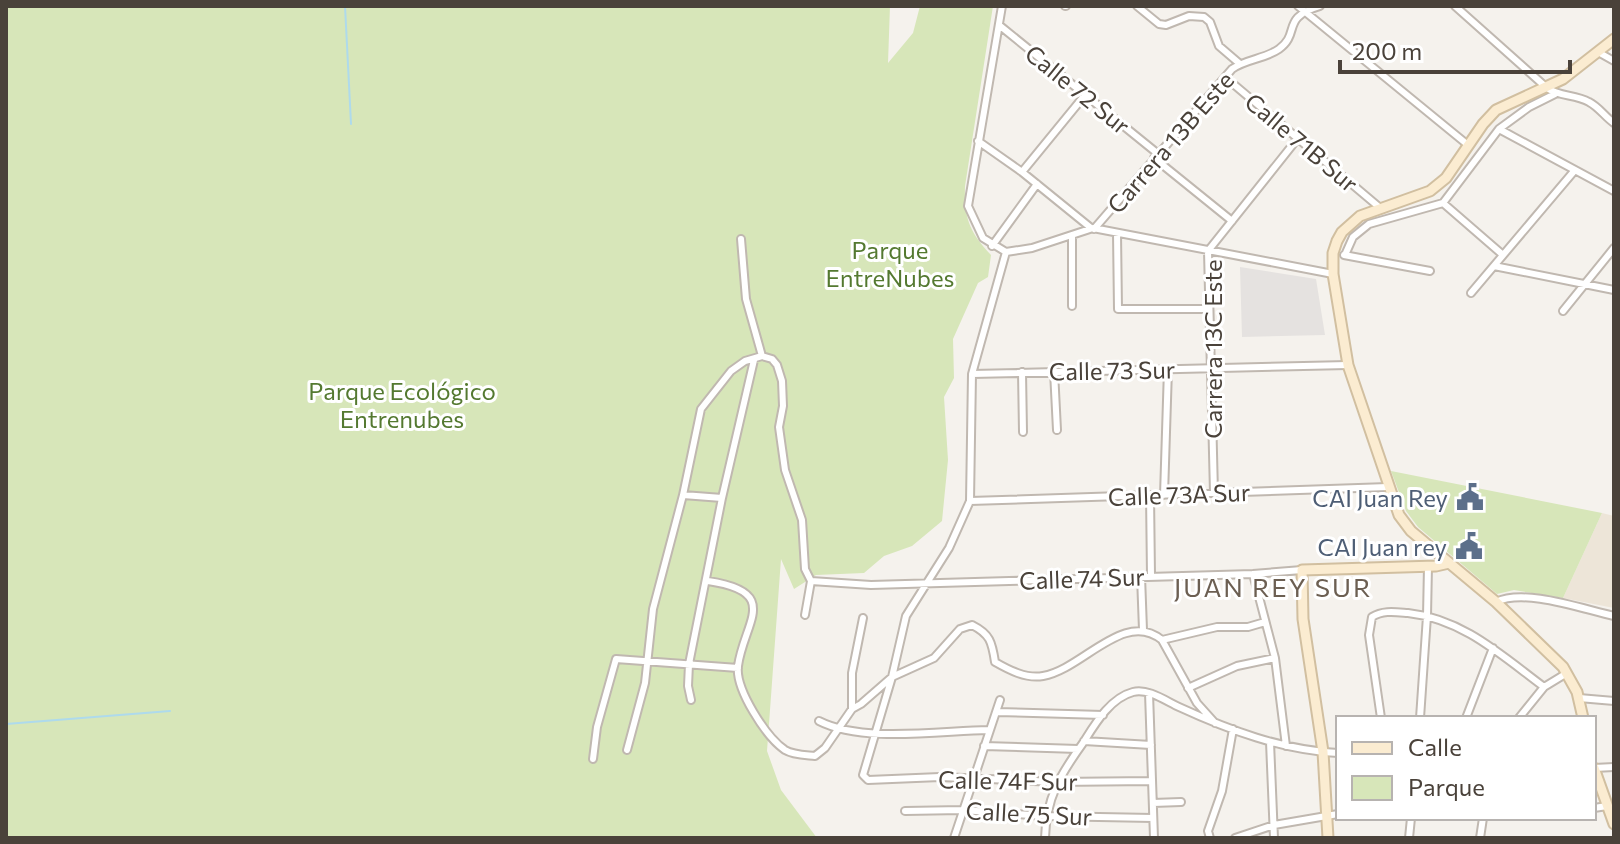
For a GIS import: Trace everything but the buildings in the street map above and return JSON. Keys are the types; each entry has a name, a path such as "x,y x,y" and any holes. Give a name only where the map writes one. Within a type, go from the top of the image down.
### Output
{"main road":[{"path":"1583,716 1579,698 1567,673 1496,602 1405,523 1394,506 1348,365 1333,274 1333,253 1337,241 1350,223 1379,207 1430,191 1446,178 1496,110 1551,91 1614,39"},
{"name":"Calle 74 Sur","path":"1302,570 1449,563"},
{"path":"1302,570 1303,619 1333,815 1328,838"},
{"path":"1596,774 1614,824"}],"street":[{"path":"1002,6 968,206 983,238 1006,252 1032,248 1092,228"},
{"path":"1137,6 1153,20 1166,25 1189,16 1204,17 1210,22 1219,46 1240,64"},
{"path":"1301,8 1320,6"},
{"path":"1455,6 1551,91 1586,100 1614,123"},
{"path":"1301,8 1468,145"},
{"name":"Carrera 13B Este","path":"1092,228 1225,77 1240,64 1276,51 1288,37 1301,8"},
{"name":"Calle 72 Sur","path":"999,25 1232,221"},
{"path":"1598,52 1614,61"},
{"name":"Calle 71B Sur","path":"1225,77 1379,207"},
{"path":"1345,255 1353,237 1369,224 1443,203 1499,129 1551,91"},
{"path":"1022,172 1085,95"},
{"path":"1499,129 1614,191"},
{"name":"Carrera 13C Este","path":"1214,493 1208,251 1298,138"},
{"path":"978,141 1092,228 1333,274"},
{"path":"1471,293 1575,170"},
{"path":"992,246 1037,184"},
{"path":"1443,203 1503,255"},
{"path":"1117,233 1117,308 1209,309"},
{"path":"1072,236 1072,306"},
{"path":"741,239 746,299 762,356"},
{"path":"1563,311 1614,248"},
{"path":"876,733 906,616 949,548 970,501 972,374 1006,252"},
{"path":"1333,253 1430,271"},
{"path":"1494,266 1614,290"},
{"path":"627,750 645,683 653,609 683,495 701,409 731,371 745,361 762,356 772,359 777,365 782,381 783,406 779,427 785,470 802,520 805,569 811,581 805,615"},
{"path":"691,700 689,664 708,581 722,498 754,360"},
{"name":"Calle 73 Sur","path":"972,374 1348,365"},
{"path":"1164,495 1168,369"},
{"path":"1054,371 1057,430"},
{"path":"1022,372 1023,432"},
{"name":"Calle 73A Sur","path":"970,501 1388,487"},
{"path":"683,495 722,498"},
{"path":"1150,495 1151,575"},
{"path":"1420,716 1428,566"},
{"name":"Calle 74 Sur","path":"811,581 871,585 1302,570"},
{"path":"1253,574 1275,658 1286,746"},
{"path":"1141,576 1143,630"},
{"path":"708,581 727,584 744,592 753,606 754,618 738,668 752,712 785,750 815,756 825,748 852,709 892,677 934,658 960,629 972,625 985,632 992,642 995,662 1015,673 1040,677 1070,667 1123,633 1143,630 1162,640 1197,703 1215,723"},
{"path":"1496,602 1507,597 1531,598 1614,616"},
{"path":"1381,716 1369,635 1372,617 1379,612 1427,616 1453,624 1493,648 1544,687"},
{"path":"852,709 853,663 863,618"},
{"path":"1162,640 1217,627 1248,627 1265,622"},
{"path":"1467,716 1493,648"},
{"path":"1188,688 1237,666 1275,658"},
{"path":"593,759 597,727 616,659 738,668"},
{"path":"1521,716 1544,687 1567,673"},
{"path":"1045,838 1045,816 1056,782 1114,701 1132,692 1149,693 1215,723 1270,742 1336,753"},
{"path":"1149,693 1154,838"},
{"path":"1579,698 1614,701"},
{"path":"954,838 1000,700"},
{"path":"996,712 1103,715"},
{"path":"819,721 837,731 988,730"},
{"path":"1210,838 1208,831 1222,791 1233,729"},
{"name":"Calle 74F Sur","path":"876,733 864,766 865,778 1152,781"},
{"path":"1084,741 1151,745"},
{"path":"1270,742 1274,838"},
{"path":"984,746 1078,749"},
{"path":"1153,803 1181,802"},
{"path":"1596,808 1607,806"},
{"name":"Calle 75 Sur","path":"905,811 962,810 1045,816 1153,818"},
{"path":"1235,838 1274,825 1333,815"}],"shaded area":[{"path":"1240,267 1316,279 1325,335 1242,337"},
{"path":"1602,513 1614,516 1614,608 1563,598"}],"green space":[{"name":"Parque Ecológico Entrenubes","path":"6,6 890,6 888,63 913,33 920,6 993,6 965,186 969,224 991,255 988,277 978,283 953,339 954,378 944,397 948,460 942,521 912,546 884,556 864,573 816,575 794,589 781,559 767,751 781,790 817,838 6,838"},
{"path":"1391,471 1602,513 1563,598 1514,590 1497,594 1418,527 1406,511"}],"waterway":[{"path":"345,6 351,124"},
{"path":"6,724 170,711"}],"place":[{"name":"CAI Juan Rey","path":"1470,497"},
{"name":"CAI Juan rey","path":"1469,546"}],"district":[{"name":"JUAN REY SUR","path":"1273,586"}],"park label":[{"name":"Parque EntreNubes","path":"890,263"}]}
